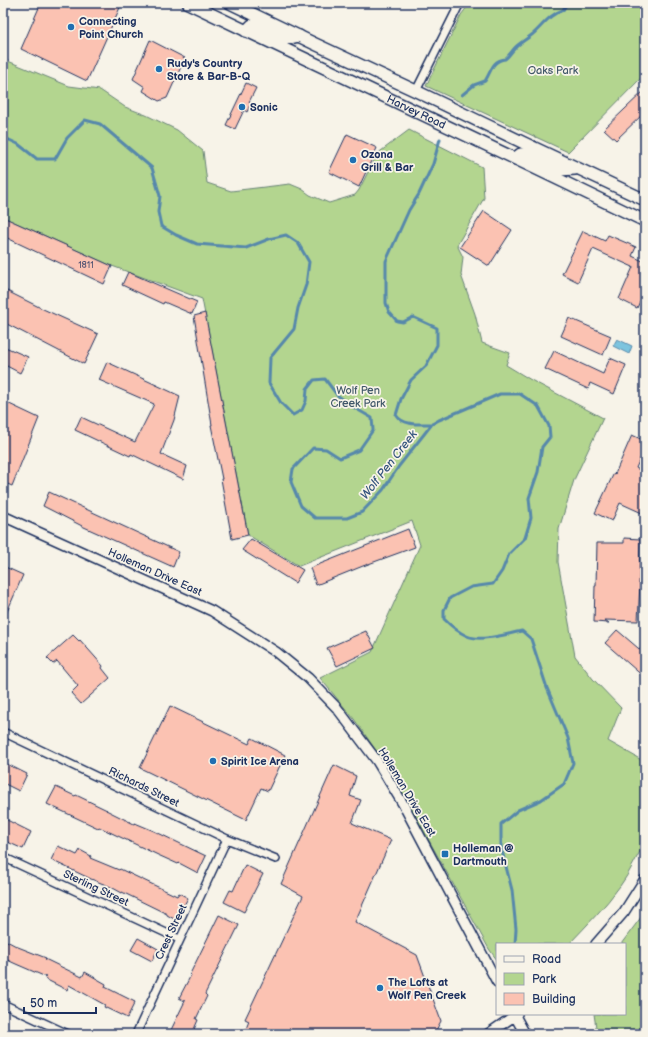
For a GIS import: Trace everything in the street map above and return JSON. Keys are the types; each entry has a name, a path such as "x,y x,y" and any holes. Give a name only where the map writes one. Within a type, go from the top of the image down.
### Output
{"main road":[{"name":"Harvey Road","path":"188,3 645,221"},
{"name":"Harvey Road","path":"230,3 645,200"},
{"path":"246,31 252,25 256,25 286,39 299,36"},
{"path":"516,159 519,154 522,153 559,170 578,169"}],"street":[{"path":"416,91 460,3"},
{"name":"Holleman Drive East","path":"3,516 212,611 276,652 308,678 337,708 377,762 403,804 496,980"},
{"name":"Richards Street","path":"3,732 227,839 276,859"},
{"name":"Crest Street","path":"136,1034 227,839"},
{"name":"Sterling Street","path":"3,857 180,939"},
{"path":"597,943 624,912 645,879"},
{"path":"3,1004 68,1034"},
{"path":"488,1034 514,1015"},
{"path":"515,1015 524,1034"}],"green space":[{"name":"Oaks Park","path":"470,3 645,3 645,74 568,152 426,86 461,15"},
{"name":"Wolf Pen Creek Park","path":"3,59 69,86 100,90 125,107 177,130 203,151 207,183 231,191 290,184 329,203 355,195 377,154 409,130 482,167 484,198 457,245 463,257 461,275 475,314 482,343 510,353 506,365 603,418 574,480 559,529 558,562 575,656 593,679 621,708 608,741 645,762 645,773 641,786 645,789 645,843 624,881 596,916 570,943 496,943 496,959 489,949 389,769 354,719 320,678 372,652 420,545 412,521 299,566 248,535 202,299 112,266 3,217"},
{"path":"645,912 645,1034 597,1034 594,1015 626,1015 626,943 622,943"}],"water":[{"path":"617,339 632,346 629,354 613,346"}],"building":[{"name":"Connecting Point Church","path":"41,3 122,3 87,81 21,49"},
{"name":"Rudy's Country Store & Bar-B-Q","path":"150,40 185,58 167,98 159,101 143,91 145,87 133,79"},
{"name":"Sonic","path":"246,83 256,88 249,102 251,103 247,112 244,110 235,129 226,125"},
{"path":"645,90 645,112 616,140 604,129"},
{"name":"Ozona Grill & Bar","path":"347,134 377,148 359,187 329,172"},
{"path":"484,211 512,230 489,266 460,247"},
{"path":"3,217 112,266 104,284 3,236"},
{"path":"583,231 605,241 608,235 636,247 632,256 645,262 645,290 637,308 619,299 633,267 593,249 578,282 562,274"},
{"path":"128,272 197,302 192,314 164,302 163,304 122,285"},
{"path":"3,289 98,334 84,364 3,322"},
{"path":"205,313 248,535 232,539 211,425 194,316"},
{"path":"569,318 611,336 603,355 561,336"},
{"path":"3,346 28,357 20,373 3,364"},
{"path":"554,351 603,374 610,358 626,365 614,394 590,383 588,389 545,369"},
{"path":"107,362 180,396 174,420 161,454 187,466 183,479 131,454 130,456 75,430 81,417 135,442 154,404 99,380"},
{"path":"3,401 39,418 12,486 3,482"},
{"path":"632,435 645,441 645,447 636,468 645,473 645,506 642,513 620,503 612,521 595,513 614,473 615,474"},
{"path":"49,492 179,552 173,567 84,527 43,506"},
{"path":"408,529 415,547 316,585 310,568"},
{"path":"624,538 640,539 638,621 605,620 609,623 594,622 597,543 624,543"},
{"path":"251,539 303,570 295,583 242,550"},
{"path":"3,566 23,575 3,621"},
{"path":"617,630 645,654 645,678 605,643"},
{"path":"366,631 375,648 337,666 327,648"},
{"path":"73,635 79,641 80,640 103,666 102,668 110,678 81,704 71,693 78,686 57,661 53,664 47,658"},
{"name":"Spirit Ice Arena","path":"170,706 249,744 252,738 285,755 268,791 261,788 246,820 140,768"},
{"path":"3,762 27,774 19,791 3,783"},
{"path":"334,765 356,776 350,796 361,800 352,823 391,840 355,922 417,955 441,1021 434,1034 244,1034 249,1021 245,1019 303,896 281,884"},
{"path":"56,787 206,856 198,873 47,804"},
{"path":"3,818 31,832 23,849 3,840"},
{"path":"58,846 77,855 80,850 91,856 90,858 119,870 120,869 177,896 179,893 188,898 176,920 122,892 51,860"},
{"path":"245,865 263,874 244,912 224,902 230,890 233,891"},
{"path":"219,915 239,925 205,994 207,996 196,1019 198,1020 192,1034 179,1034 171,1030 185,1001 179,998"},
{"path":"138,938 158,949 152,961 131,950"},
{"path":"3,939 18,947 46,958 45,959 82,977 85,972 106,984 105,987 135,1002 127,1018 104,1007 105,1005 69,985 67,990 45,979 46,977 3,958"}],"waterway":[{"path":"462,95 474,85 485,81 494,64 505,59 516,47 533,34 550,17 563,10 567,3"},
{"name":"Wolf Pen Creek","path":"3,137 18,144 37,159 55,159 67,138 85,120 100,124 152,168 160,196 158,212 161,226 176,235 197,244 246,248 269,239 286,235 298,243 309,262 306,285 298,308 294,329 270,358 269,383 281,403 293,415 302,410 306,401 307,389 314,380 325,379 337,395 353,407 372,418 373,430 359,450 340,458 326,449 313,448 293,469 291,482 301,506 315,518 347,518 362,512 383,490 399,466 432,424 439,420 500,394 520,394 538,406 549,426 550,437 542,447 538,472 529,498 531,518 525,538 509,554 502,571 493,584 471,587 450,598 444,610 444,619 455,629 467,636 473,638 487,638 522,631 531,639 547,688 568,738 573,763 564,784 541,800 518,810 501,824 501,847 512,890 516,929 515,943"},
{"path":"432,424 408,423 399,419 396,415 401,399 411,380 426,366 437,345 437,328 413,317 403,322 397,321 389,312 386,303 386,261 409,210 419,194 433,164 440,139"}],"place":[{"name":"Connecting Point Church","path":"71,27"},
{"name":"Rudy's Country Store & Bar-B-Q","path":"159,69"},
{"name":"Sonic","path":"242,107"},
{"name":"Ozona Grill & Bar","path":"353,160"},
{"name":"Spirit Ice Arena","path":"213,761"},
{"name":"Holleman @ Dartmouth","path":"445,854"},
{"name":"The Lofts at Wolf Pen Creek","path":"380,988"}]}
